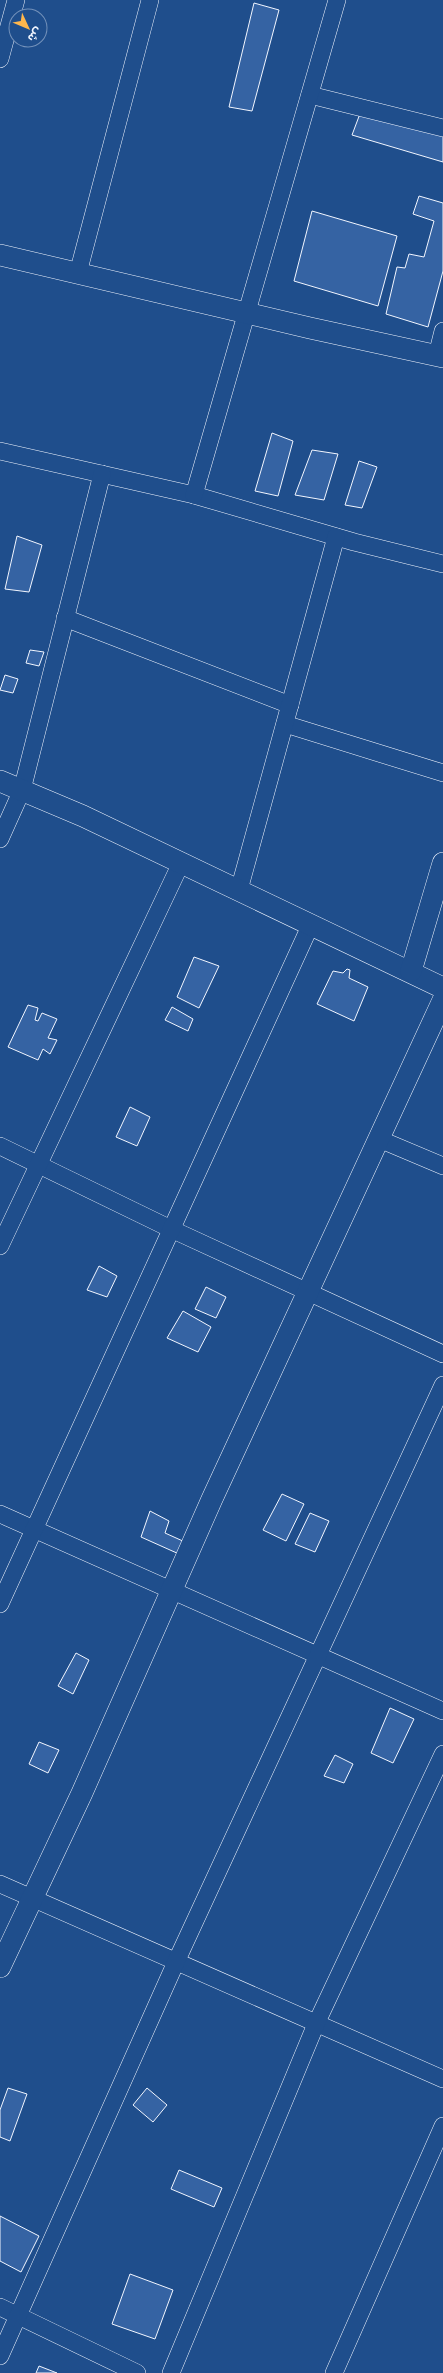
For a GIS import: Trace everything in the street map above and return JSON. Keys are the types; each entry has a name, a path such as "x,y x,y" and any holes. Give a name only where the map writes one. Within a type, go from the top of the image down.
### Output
{"street":[{"path":"0,59 16,0"},
{"path":"78,273 150,0"},
{"path":"194,495 338,0"},
{"path":"310,95 443,128"},
{"path":"0,255 440,356 443,331"},
{"path":"0,451 194,495 336,537 443,564"},
{"path":"0,839 22,790 102,474"},
{"path":"239,890 336,537"},
{"path":"66,618 290,705"},
{"path":"285,724 443,773"},
{"path":"0,781 239,890 411,971 443,988"},
{"path":"0,1246 181,863"},
{"path":"411,971 443,863"},
{"path":"0,1604 311,924"},
{"path":"0,1967 307,1293 443,1000"},
{"path":"379,1139 443,1166"},
{"path":"0,1146 307,1293 443,1354"},
{"path":"0,2356 176,1962 316,1655 443,1384"},
{"path":"0,1514 443,1712"},
{"path":"171,2373 316,2024 443,1754"},
{"path":"0,1884 443,2079"},
{"path":"334,2373 443,2126"},
{"path":"0,2307 137,2373"}],"building":[{"path":"254,3 279,10 252,111 229,107"},
{"path":"361,111 443,133 443,162 352,135"},
{"path":"419,196 443,203 443,271 428,327 386,314 397,267 405,268 409,254 424,257 434,221 413,214"},
{"path":"312,211 397,236 378,306 294,281"},
{"path":"272,433 293,441 278,496 255,491"},
{"path":"312,450 338,454 324,500 295,495"},
{"path":"359,461 377,467 362,508 345,505"},
{"path":"17,536 42,545 29,592 5,589"},
{"path":"30,650 44,652 39,666 26,663"},
{"path":"5,675 18,679 13,693 0,690"},
{"path":"194,957 219,966 199,1008 177,997"},
{"path":"347,969 350,970 349,978 368,987 354,1021 317,1004 333,971 343,973"},
{"path":"28,1005 38,1008 35,1020 38,1021 42,1013 57,1019 48,1038 57,1040 50,1054 43,1049 38,1060 8,1047"},
{"path":"172,1007 193,1019 188,1031 165,1020"},
{"path":"130,1107 150,1117 137,1146 116,1137"},
{"path":"99,1266 117,1276 107,1297 87,1290"},
{"path":"206,1287 226,1297 216,1318 195,1309"},
{"path":"183,1311 211,1327 198,1352 167,1338"},
{"path":"282,1494 304,1504 286,1541 263,1530"},
{"path":"150,1511 169,1521 165,1533 185,1542 179,1554 141,1537"},
{"path":"310,1513 329,1521 315,1552 295,1544"},
{"path":"76,1653 89,1660 73,1694 58,1686"},
{"path":"390,1708 414,1719 393,1763 371,1753"},
{"path":"39,1742 59,1750 48,1773 29,1764"},
{"path":"335,1755 353,1764 344,1783 324,1776"},
{"path":"8,2088 27,2094 10,2141 0,2137 0,2110"},
{"path":"147,2088 167,2105 153,2122 133,2105"},
{"path":"179,2170 222,2188 214,2207 171,2189"},
{"path":"0,2216 39,2236 21,2272 0,2261"},
{"path":"130,2274 173,2290 155,2339 112,2324"},
{"path":"39,2366 57,2373 36,2373"}]}
